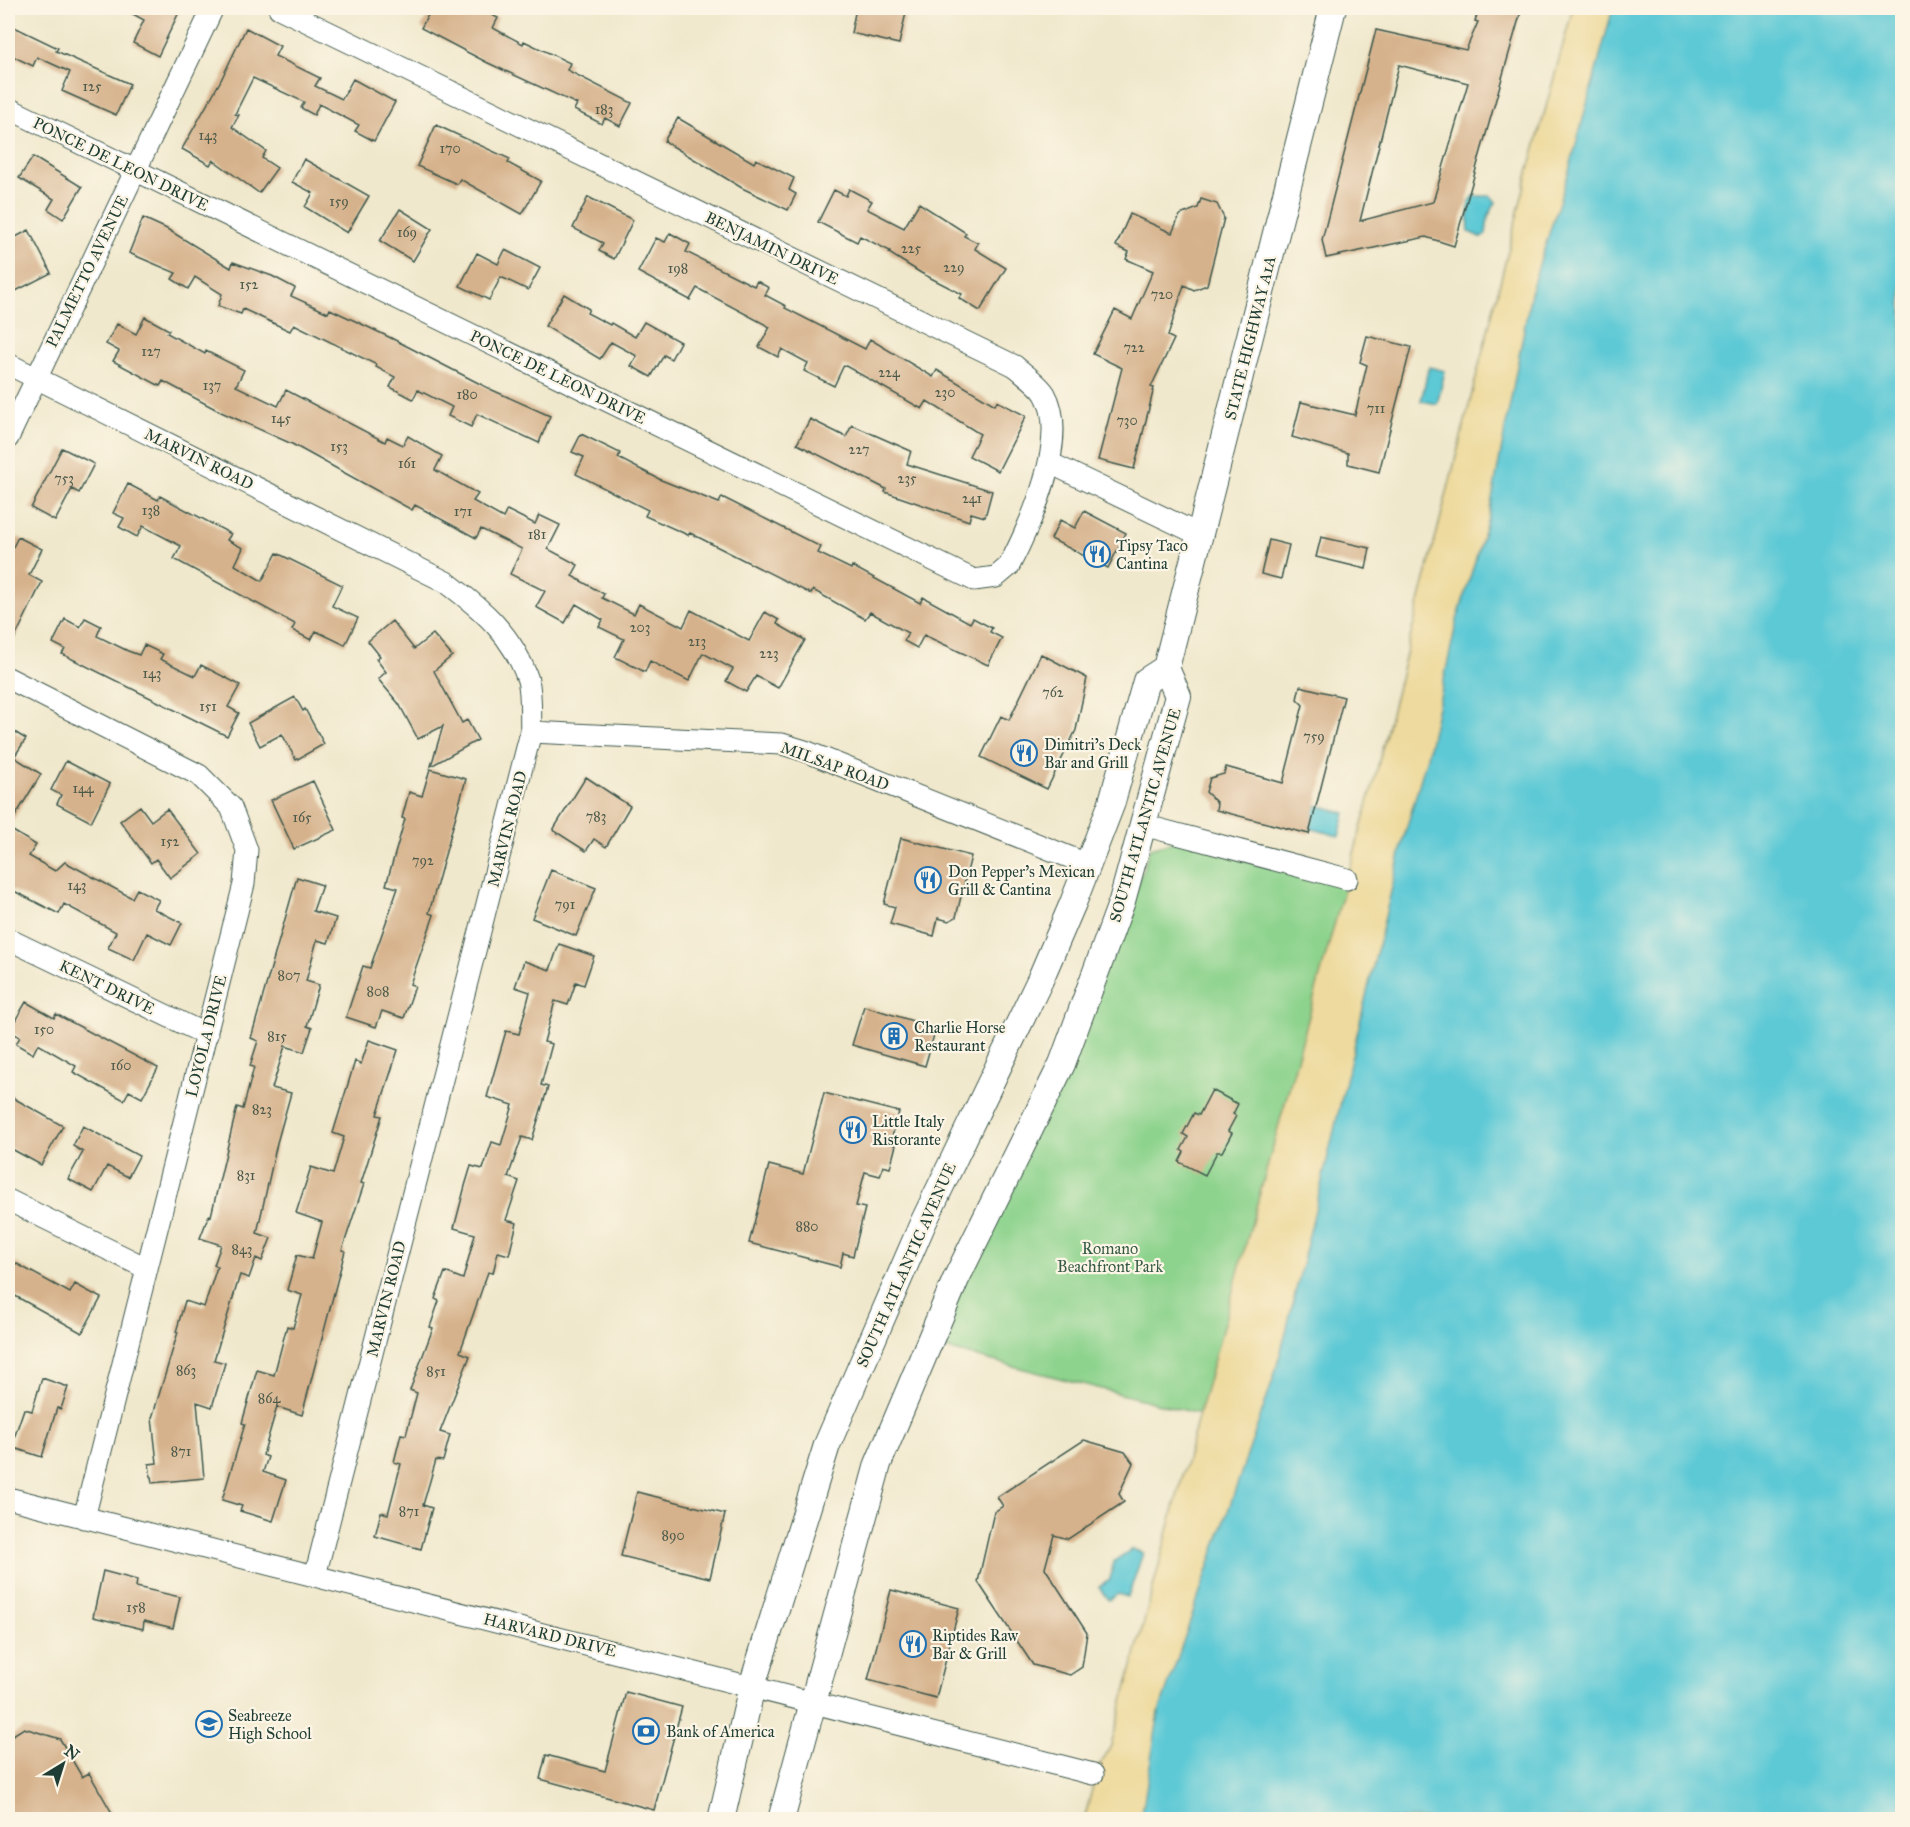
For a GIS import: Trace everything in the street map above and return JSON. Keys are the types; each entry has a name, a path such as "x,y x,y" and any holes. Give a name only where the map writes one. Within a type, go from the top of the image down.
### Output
{"main road":[{"name":"STATE HIGHWAY A1A","path":"1156,675 1200,535 1332,8"},
{"name":"SOUTH ATLANTIC AVENUE","path":"720,1820 752,1686 827,1445 906,1260 1044,971 1089,865 1156,675 1178,696 1143,825 1100,967 1062,1064 956,1279 878,1464 811,1701 781,1820"}],"street":[{"name":"PALMETTO AVENUE","path":"8,438 213,8"},
{"name":"BENJAMIN DRIVE","path":"279,8 1015,366 1045,394 1055,428 1050,463"},
{"name":"PONCE DE LEON DRIVE","path":"8,108 974,580 996,576 1009,566 1050,463"},
{"name":"MARVIN ROAD","path":"8,364 446,582 484,610 512,643 528,682 531,732 315,1576"},
{"path":"1050,463 1200,535"},
{"name":"LOYOLA DRIVE","path":"8,678 200,775 231,807 247,850 244,885 84,1518"},
{"name":"MILSAP ROAD","path":"531,732 782,744 805,751 1089,865"},
{"path":"1143,825 1347,879"},
{"name":"KENT DRIVE","path":"8,939 207,1035"},
{"path":"8,1200 146,1268"},
{"name":"HARVARD DRIVE","path":"8,1498 1093,1774"}],"green space":[{"name":"Romano Beachfront Park","path":"1188,838 1347,879 1199,1414 927,1344 1129,911 1150,848"}],"sand":[{"path":"1573,8 1684,8 1217,1819 1084,1820 1097,1770 1111,1746 1199,1414 1373,785 1525,184"}],"water":[{"path":"1613,8 1902,8 1902,1819 1141,1819 1159,1712 1273,1380 1285,1336 1404,837 1427,757 1457,620 1489,515 1532,287 1568,174"},
{"path":"1474,196 1491,196 1496,202 1488,217 1486,234 1482,238 1469,232 1469,203"},
{"path":"1429,367 1445,371 1437,404 1421,401"},
{"path":"1308,803 1345,813 1339,836 1302,826"},
{"path":"1132,1549 1143,1553 1128,1597 1118,1594 1108,1600 1099,1587 1110,1580 1113,1562"}],"building":[{"path":"122,8 181,8 158,56 133,43 144,20"},
{"path":"432,8 478,8 498,18 493,28 523,44 524,41 570,63 567,70 632,103 620,126 605,118 602,124 574,110 577,104 486,62 421,28"},
{"path":"856,8 907,8 899,44 851,33"},
{"path":"1479,8 1522,8 1454,246 1426,237 1326,258 1322,240 1376,30 1466,50 1478,22 1475,21","holes":["1399,65 1468,83 1433,202 1360,221"]},
{"path":"8,24 58,48 56,51 130,84 116,115 62,91 70,72 37,57 33,66 8,54"},
{"path":"246,28 280,46 275,56 320,78 315,86 342,99 353,79 395,102 374,141 355,131 359,125 319,104 314,115 301,108 304,102 253,78 235,114 239,115 232,127 266,151 262,158 277,168 259,193 213,160 210,165 182,149 221,80"},
{"path":"678,118 754,163 756,159 794,178 789,190 796,194 788,210 742,188 664,141"},
{"path":"436,125 510,159 508,163 541,181 522,214 460,179 457,184 417,166"},
{"path":"33,157 82,187 63,219 48,209 54,199 19,178"},
{"path":"304,159 369,196 347,233 305,207 313,193 292,182"},
{"path":"849,189 872,201 867,209 904,228 919,203 966,233 964,236 978,243 975,249 1006,268 980,311 959,298 962,294 921,273 889,253 890,251 860,236 857,242 818,222 834,190 846,196"},
{"path":"588,197 633,220 614,259 599,251 603,243 573,228"},
{"path":"1201,199 1217,204 1224,218 1207,285 1194,290 1184,285 1168,336 1174,339 1151,387 1154,388 1134,469 1098,460 1122,368 1093,354 1115,310 1132,319 1153,271 1126,259 1129,252 1116,246 1130,214 1172,233 1180,215 1198,208"},
{"path":"400,209 432,229 413,261 380,241"},
{"path":"143,218 167,229 231,268 233,262 272,276 295,288 291,296 328,313 330,309 490,389 550,416 539,443 477,414 471,427 448,416 452,407 418,390 413,399 390,387 395,377 376,367 377,365 294,324 290,331 243,309 241,314 218,306 222,294 195,277 188,289 172,279 176,273 129,253"},
{"path":"29,230 51,273 8,295 8,241"},
{"path":"670,233 690,244 686,252 754,286 757,281 769,288 765,295 786,306 785,308 865,349 870,339 933,377 937,370 995,405 997,401 1026,416 998,471 969,456 980,434 927,401 922,409 844,365 834,386 804,371 808,363 782,349 778,357 759,347 770,327 697,288 690,300 638,272 656,238 665,242"},
{"path":"505,250 540,268 528,290 501,277 489,300 460,286 477,253 498,264"},
{"path":"564,294 589,309 587,313 635,337 644,322 680,342 671,359 664,355 651,377 631,366 637,356 611,342 600,359 545,326"},
{"path":"145,317 169,330 167,333 205,354 206,351 244,370 236,386 278,406 286,390 385,442 387,437 403,445 408,436 442,456 435,470 478,494 473,501 503,518 507,510 535,524 539,515 560,525 548,549 578,565 572,576 604,594 602,598 634,614 639,604 683,627 691,610 749,641 765,612 779,620 777,624 805,640 778,688 756,676 746,692 726,681 733,669 703,653 689,681 650,661 645,672 615,657 624,639 599,627 603,620 576,604 565,623 536,607 545,591 510,574 522,549 481,529 476,538 415,505 412,510 292,444 221,412 163,381 160,386 113,361 119,351 106,344 117,324 136,334"},
{"path":"1367,336 1411,347 1379,472 1348,464 1348,453 1292,437 1301,402 1355,415 1367,365 1360,362"},
{"path":"810,419 846,437 852,425 911,451 907,464 992,491 985,517 971,513 969,521 885,492 886,489 797,444"},
{"path":"581,434 620,453 618,458 661,480 719,503 722,497 821,547 818,553 851,569 852,566 920,603 923,597 970,623 973,618 992,628 990,632 1002,638 988,665 924,635 917,648 904,641 908,633 870,612 865,619 813,590 811,594 690,533 688,535 645,516 648,510 576,474 584,457 572,452"},
{"path":"62,448 94,464 79,493 72,489 55,521 31,508"},
{"path":"128,484 158,500 160,496 231,534 227,540 243,548 235,565 262,581 277,553 342,585 332,606 358,618 345,645 316,631 311,640 292,630 295,624 174,559 181,546 143,526 137,537 119,527 124,518 113,513"},
{"name":"Tipsy Taco Cantina","path":"1084,511 1126,533 1108,568 1051,539 1060,520 1075,528"},
{"path":"18,537 42,549 29,575 42,582 8,652 8,557"},
{"path":"1321,537 1370,548 1366,569 1316,557"},
{"path":"1269,540 1289,545 1281,579 1261,574"},
{"path":"85,618 101,626 97,636 128,651 139,655 144,645 163,654 160,659 195,676 201,665 240,685 228,707 239,713 227,736 62,654 65,649 53,643 65,619 80,627"},
{"path":"392,621 414,649 433,634 452,656 434,671 462,723 467,720 478,740 431,766 443,726 418,739 399,704 378,679 386,672 376,659 380,656 368,641"},
{"path":"1041,654 1087,678 1076,730 1047,789 981,757 1001,716 1009,720"},
{"path":"1300,686 1344,697 1309,834 1216,810 1217,803 1206,792 1210,778 1224,774 1226,767 1283,783 1303,705 1297,699"},
{"path":"295,697 303,711 305,709 324,744 296,760 282,734 260,746 248,723"},
{"path":"8,728 26,739 14,757 41,774 8,828"},
{"path":"66,761 110,784 91,822 57,804 61,795 51,790"},
{"path":"430,769 466,779 429,913 434,915 410,984 415,986 404,1018 382,1011 376,1027 346,1017 363,966 370,968 398,888 386,885 405,819 402,818 409,792 422,796"},
{"path":"586,777 630,806 606,847 594,839 586,851 553,830"},
{"path":"313,781 336,830 294,849 271,800"},
{"path":"140,806 151,821 167,809 201,854 170,878 156,859 151,863 120,821"},
{"path":"8,828 36,845 29,856 55,871 65,862 132,898 137,889 159,900 154,909 182,923 171,945 147,933 134,960 108,948 116,932 64,904 59,914 8,888"},
{"name":"Don Pepper's Mexican Grill & Cantina","path":"901,838 971,856 956,917 949,921 938,918 934,936 890,924 895,907 884,904"},
{"path":"551,870 596,888 576,936 532,918"},
{"path":"297,877 322,885 313,911 336,918 328,943 317,940 306,981 319,985 307,1026 312,1028 304,1052 285,1046 272,1088 291,1093 277,1143 257,1233 271,1238 262,1261 256,1258 249,1278 240,1275 214,1360 225,1363 212,1407 197,1402 204,1478 152,1483 149,1464 157,1463 152,1418 185,1301 204,1307 217,1267 214,1265 221,1245 200,1238 209,1215 211,1216 237,1107 243,1109 254,1067 250,1066 258,1041 251,1038"},
{"path":"559,944 594,956 584,985 576,982 568,1005 555,1001 544,1042 552,1044 541,1085 548,1087 532,1140 522,1137 508,1177 519,1181 506,1220 517,1223 509,1255 498,1252 493,1273 488,1272 460,1352 470,1356 440,1432 450,1435 443,1461 436,1460 423,1505 432,1508 421,1549 375,1536 381,1512 388,1514 401,1464 394,1462 401,1434 406,1435 417,1393 410,1390 433,1328 430,1327 439,1301 435,1299 445,1272 463,1279 475,1234 454,1228 471,1166 483,1169 492,1142 501,1145 513,1105 487,1097 506,1031 519,1034 530,992 515,987 524,961 550,970"},
{"path":"26,1002 54,1018 56,1014 158,1068 142,1098 129,1091 124,1100 73,1072 76,1066 38,1044 33,1054 16,1044 20,1037 9,1031"},
{"name":"Charlie Horse Restaurant","path":"864,1006 936,1028 925,1066 852,1045"},
{"path":"369,1040 398,1050 377,1115 382,1116 361,1183 364,1184 342,1250 345,1251 302,1415 277,1407 263,1455 268,1457 263,1472 286,1480 273,1521 240,1511 242,1506 222,1500 245,1424 242,1423 257,1370 274,1375 287,1326 293,1328 302,1295 287,1290 297,1255 312,1259 322,1222 296,1213 311,1167 333,1174 344,1137 333,1133 355,1061 361,1064"},
{"path":"1212,1090 1238,1104 1233,1114 1236,1116 1228,1131 1232,1133 1222,1152 1217,1152 1205,1175 1179,1162 1184,1152 1181,1150 1188,1137 1183,1134 1194,1113 1199,1115"},
{"path":"824,1093 899,1112 890,1144 896,1145 890,1168 883,1166 880,1176 865,1172 856,1206 865,1208 853,1256 843,1253 840,1267 749,1243 769,1165 803,1174"},
{"path":"8,1095 63,1126 41,1165 8,1147"},
{"path":"83,1126 139,1156 128,1177 107,1166 93,1192 68,1179 83,1152 73,1146"},
{"path":"8,1259 70,1293 75,1284 101,1298 82,1333 8,1292"},
{"path":"42,1378 68,1387 61,1409 57,1408 42,1457 11,1447 24,1409 32,1411"},
{"path":"1084,1440 1125,1452 1133,1463 1119,1494 1124,1502 1068,1539 1054,1535 1045,1568 1087,1633 1082,1667 1070,1675 1033,1665 978,1582 994,1512 1003,1506 997,1497"},
{"path":"637,1492 725,1514 710,1578 621,1556"},
{"path":"103,1571 137,1580 136,1587 180,1597 173,1628 144,1621 143,1629 93,1617"},
{"name":"Riptides Raw Bar & Grill","path":"891,1590 959,1608 936,1698 868,1680"},
{"name":"Bank of America","path":"626,1692 682,1707 654,1810 540,1779 546,1755 605,1771"},
{"path":"24,1728 60,1739 82,1777 89,1773 116,1820 8,1820 8,1738"}],"place":[{"name":"Tipsy Taco Cantina","path":"1097,554"},
{"name":"Dimitri's Deck Bar and Grill","path":"1024,753"},
{"name":"Don Pepper's Mexican Grill & Cantina","path":"928,880"},
{"name":"Charlie Horse Restaurant","path":"894,1036"},
{"name":"Little Italy Ristorante","path":"853,1130"},
{"name":"Riptides Raw Bar & Grill","path":"913,1644"},
{"name":"Seabreeze High School","path":"209,1724"},
{"name":"Bank of America","path":"646,1731"}]}
